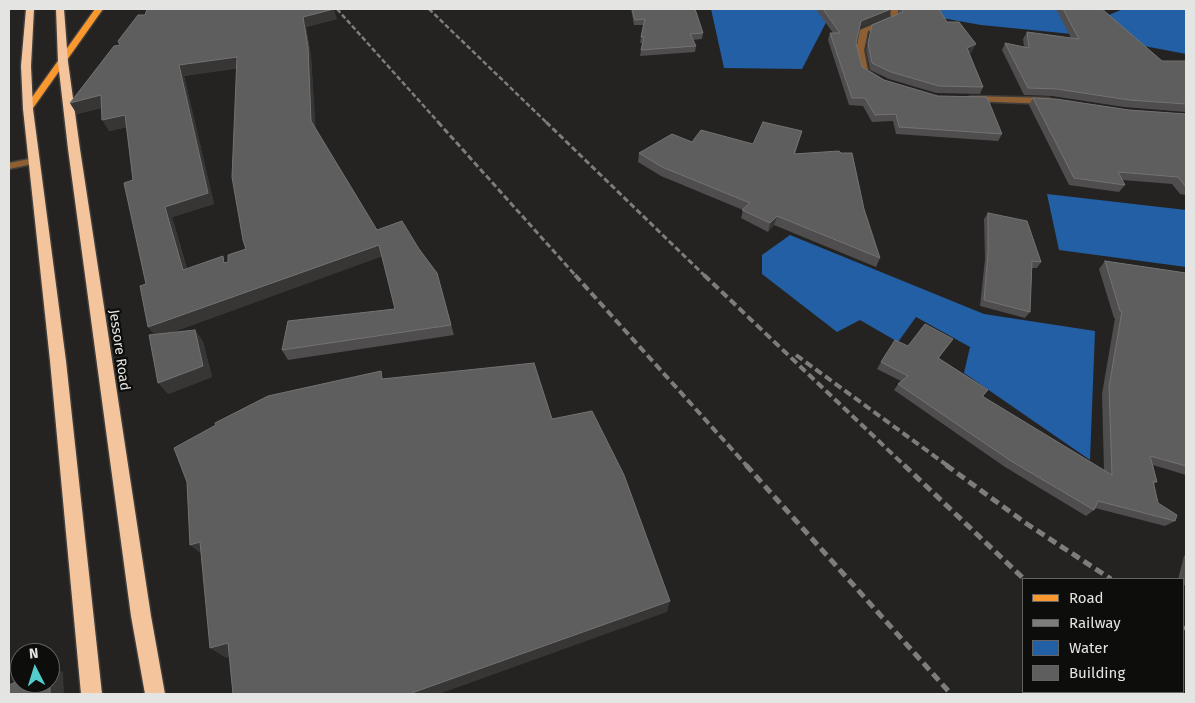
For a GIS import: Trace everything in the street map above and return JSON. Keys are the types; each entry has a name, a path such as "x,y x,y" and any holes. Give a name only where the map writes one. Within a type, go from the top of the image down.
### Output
{"highway":[{"path":"30,9 26,66 28,108 58,361 70,501 92,694"},
{"name":"Jessore Road","path":"60,9 63,62 101,343 141,616 155,694"}],"main road":[{"path":"28,108 63,62 99,9"}],"street":[{"path":"885,83 864,72 860,50 864,30 895,18 894,9"},
{"path":"963,98 1061,102"},
{"path":"9,166 34,160"}],"water":[{"path":"711,9 833,9 802,69 724,68"},
{"path":"928,9 1061,9 1096,16 1109,15 1123,9 1186,9 1186,54 1092,36 981,25 942,18"},
{"path":"1047,194 1186,210 1186,267 1059,250"},
{"path":"790,235 984,314 1095,331 1090,460 964,373 970,347 916,317 898,342 860,320 837,332 762,274 762,255"}],"building":[{"path":"147,9 334,9 303,17 308,47 311,121 377,230 402,221 419,249 437,273 451,325 282,350 288,321 395,309 379,245 148,327 140,286 146,284 124,183 133,180 125,115 102,120 101,95 70,103 114,46 120,45 118,41 138,15 145,15","holes":["237,57 232,177 246,249 228,255 228,262 224,263 223,256 183,270 165,207 208,193 179,65"]},
{"path":"632,9 695,9 703,33 690,34 696,46 641,50 644,37 641,37 645,19 635,20"},
{"path":"823,9 891,9 861,21 856,43 862,67 884,80 938,96 987,97 1002,134 899,127 896,114 875,115 865,98 852,98 830,33 840,33"},
{"path":"902,9 939,9 947,22 959,22 976,44 967,48 983,87 939,86 891,72 872,63 868,43 872,25 903,12"},
{"path":"1063,9 1102,9 1162,61 1186,61 1186,104 1129,100 1057,89 1028,88 1005,43 1029,48 1027,32 1079,39"},
{"path":"1033,98 1056,99 1129,110 1186,114 1186,187 1178,177 1118,172 1125,185 1074,178"},
{"path":"763,122 802,131 794,154 839,151 841,153 852,153 864,209 880,258 777,216 770,223 742,210 750,203 662,167 639,153 672,134 692,142 701,130 753,144"},
{"path":"988,213 1027,221 1041,262 1032,261 1030,312 984,300 988,253"},
{"path":"1105,261 1186,273 1186,466 1150,456 1157,482 1153,481 1158,503 1177,515 1175,521 1098,501 1094,510 1011,461 898,384 908,376 881,362 895,340 908,346 925,324 953,339 938,358 988,390 982,396 1112,475 1109,387 1122,311 1120,311"},
{"path":"195,330 203,366 158,383 149,335"},
{"path":"534,363 552,419 592,411 624,475 670,601 409,694 233,694 228,643 210,648 200,542 190,545 187,482 174,448 216,425 215,423 268,396 381,371 382,379"},
{"path":"9,685 10,693 50,694 9,694"}],"railway":[{"path":"337,9 439,123"},
{"path":"429,9 547,123"},
{"path":"438,122 576,276"},
{"path":"546,122 705,276"},
{"path":"575,275 747,466"},
{"path":"704,275 905,466"},
{"path":"796,355 948,466"},
{"path":"746,465 951,694"},
{"path":"904,465 1023,578"},
{"path":"946,465 1027,524 1109,578"}]}
